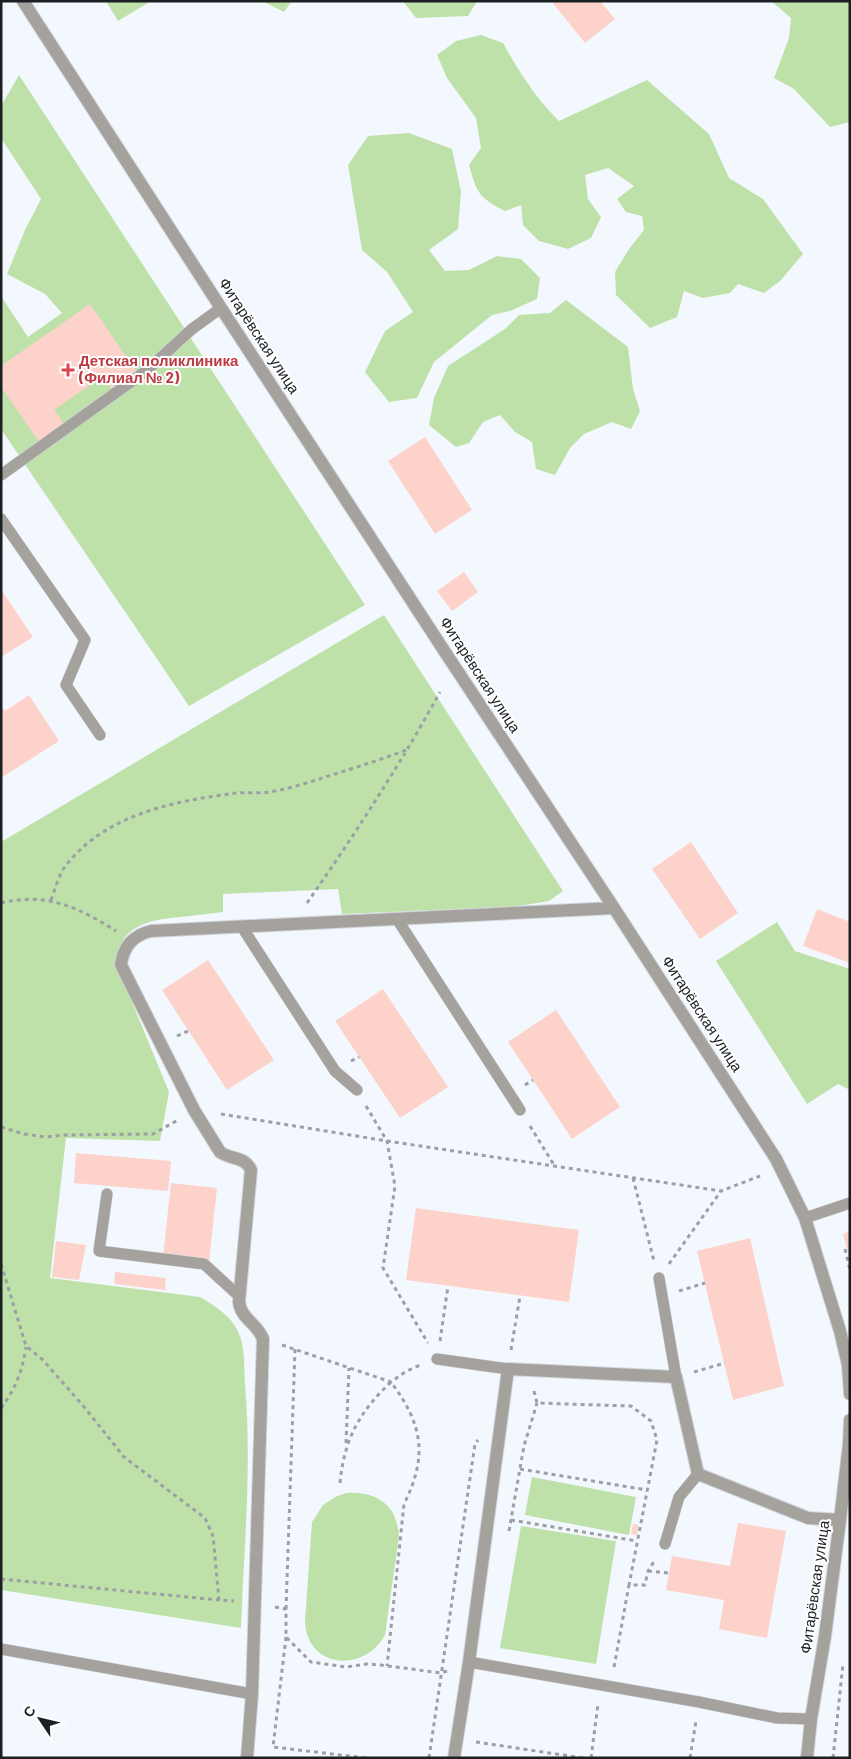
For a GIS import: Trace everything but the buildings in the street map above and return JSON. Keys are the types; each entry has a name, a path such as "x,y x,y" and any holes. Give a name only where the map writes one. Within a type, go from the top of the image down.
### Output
{"street":[{"name":"Фитарёвская улица","path":"23,1 776,1159 805,1218 840,1331 848,1365 850,1394"},
{"path":"247,1758 252,1694 263,1339 257,1327 242,1314 239,1296 251,1170 244,1161 225,1156 220,1152 194,1110 122,965 124,951 131,940 151,931 614,908"},
{"path":"454,1758 469,1662 508,1370 676,1377 698,1474 808,1518 840,1520"},
{"name":"Фитарёвская улица","path":"807,1758 840,1520 850,1420"}],"lane":[{"path":"1,475 146,371 192,329 221,308"},
{"path":"1,519 85,640 66,685 100,735"},
{"path":"397,919 520,1110"},
{"path":"242,927 335,1071 357,1090"},
{"path":"107,1194 99,1251 204,1264 239,1296"},
{"path":"805,1218 850,1203"},
{"path":"659,1278 676,1377"},
{"path":"437,1359 508,1370"},
{"path":"665,1544 679,1497 698,1474"},
{"path":"1,1649 252,1694"},
{"path":"469,1662 699,1702 777,1718 811,1719"}],"path":[{"path":"292,924 333,867 408,749 440,692"},
{"path":"52,900 63,870 87,843 107,829 136,815 197,799 239,793 272,792 379,760 408,749"},
{"path":"1,903 30,898 52,900 104,923 131,940"},
{"path":"357,1090 386,1141 395,1186 383,1268 437,1359"},
{"path":"1,1127 24,1134 46,1137 153,1134 194,1110 721,1191 760,1176"},
{"path":"520,1110 554,1166"},
{"path":"633,1178 659,1278"},
{"path":"659,1278 721,1191"},
{"path":"845,1249 850,1270"},
{"path":"1,1264 26,1346 23,1367 13,1392 1,1408"},
{"path":"662,1296 705,1283"},
{"path":"437,1359 448,1286"},
{"path":"520,1296 508,1370 533,1384 537,1403 631,1406 651,1421 657,1440 610,1687 597,1705 591,1758"},
{"path":"263,1339 391,1382 406,1402 414,1419 418,1440 418,1462 413,1486 404,1504 387,1666"},
{"path":"26,1346 42,1360 85,1408 124,1457 205,1518 210,1527 214,1542 219,1600"},
{"path":"295,1349 286,1637 273,1747 366,1758"},
{"path":"346,1446 356,1423 391,1382 405,1372 437,1359"},
{"path":"676,1377 725,1363"},
{"path":"340,1484 346,1446 349,1368"},
{"path":"429,1756 475,1444 486,1426 501,1423"},
{"path":"520,1469 647,1490"},
{"path":"511,1520 637,1541"},
{"path":"629,1585 645,1585 648,1571 665,1544"},
{"path":"648,1571 669,1574"},
{"path":"1,1579 255,1602 286,1609"},
{"path":"286,1637 311,1662 346,1667 367,1664 442,1673"},
{"path":"833,1758 843,1660"},
{"path":"690,1758 699,1702"},
{"path":"429,1756 457,1739 583,1758"},
{"path":"537,1751 539,1758"}],"green space":[{"path":"106,1 151,1 118,21"},
{"path":"262,1 292,1 284,12"},
{"path":"403,1 477,1 468,16 416,18"},
{"path":"771,1 850,1 850,122 830,127 794,89 774,78 789,38 791,18"},
{"path":"481,35 503,43 528,84 559,121 647,80 709,134 729,178 763,199 803,254 780,281 764,293 738,284 730,293 703,298 684,291 677,317 650,328 616,295 615,272 629,249 644,230 642,216 626,212 617,199 634,186 608,168 585,175 588,199 601,217 591,238 568,249 539,241 523,225 521,205 505,211 484,198 477,188 469,165 481,148 476,118 447,78 437,55 456,41"},
{"path":"19,75 365,605 189,706 1,429 1,296 28,337 62,313 45,294 7,274 25,230 41,199 1,138 1,106"},
{"path":"409,133 452,149 461,192 458,229 429,250 445,271 469,270 497,256 521,259 540,278 537,299 510,311 492,315 434,362 417,398 389,402 365,372 385,331 413,312 387,272 362,250 348,165 368,136"},
{"path":"566,300 628,347 633,389 640,411 631,429 612,422 584,434 570,448 555,475 536,469 532,442 515,432 500,415 483,422 469,443 456,447 429,425 434,398 448,366 505,329 519,315 550,313"},
{"path":"384,615 563,891 549,901 513,907 342,914 338,889 223,894 223,912 169,918 147,923 129,933 123,940 118,950 116,963 169,1092 160,1141 66,1138 50,1278 200,1297 225,1314 238,1332 244,1356 248,1445 241,1628 1,1590 1,842"},
{"path":"777,922 795,951 850,969 850,1090 838,1084 807,1104 716,961"},
{"path":"532,1477 636,1497 629,1535 525,1515"},
{"path":"346,1493 367,1495 383,1502 390,1508 394,1516 399,1536 385,1635 376,1648 364,1656 351,1660 338,1660 325,1656 315,1649 308,1637 305,1621 312,1522 323,1505 335,1497"},
{"path":"521,1526 616,1541 596,1664 500,1648"}],"place":[{"name":"Детская поликлиника (Филиал № 2)","path":"68,370"}]}
